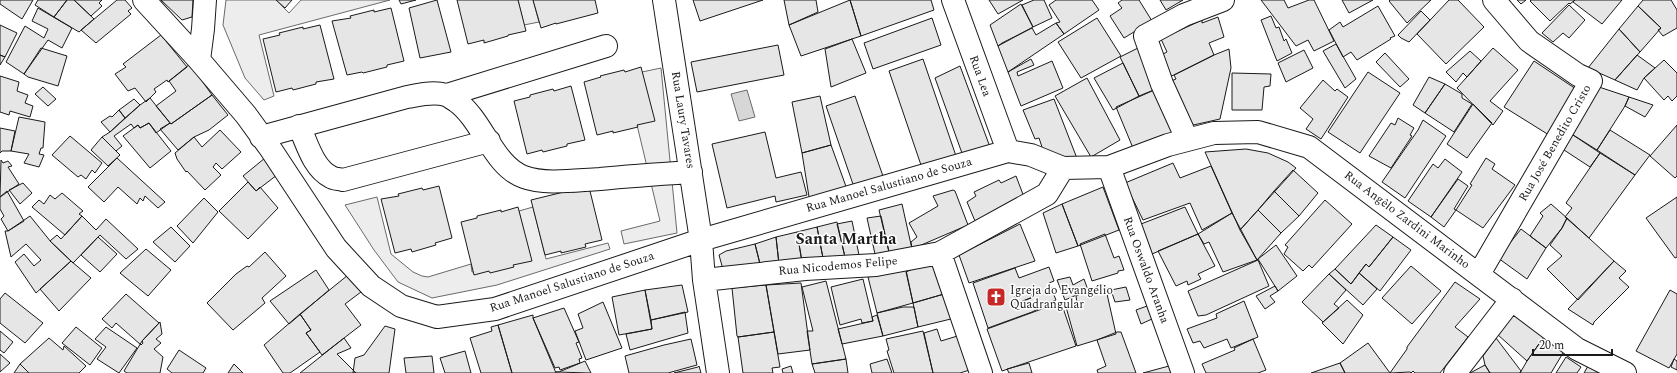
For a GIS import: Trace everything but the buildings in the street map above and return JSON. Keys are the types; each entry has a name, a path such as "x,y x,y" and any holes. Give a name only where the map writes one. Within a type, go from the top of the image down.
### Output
{"street":[{"name":"Rua Manoel Salustiano de Souza","path":"144,0 246,115 336,248 371,286 401,306 437,317 495,309 701,240 1008,151"},
{"path":"198,60 203,29 205,0"},
{"name":"Rua Laury Tavares","path":"664,0 701,240 704,280 718,373"},
{"name":"Rua Lea","path":"953,0 1008,151"},
{"path":"1178,142 1162,84 1145,36 1184,15 1223,0"},
{"name":"Rua José Benedito Cristo","path":"1479,274 1592,81 1578,75 1529,41 1494,0"},
{"path":"261,137 407,97 428,93 447,95 606,46"},
{"path":"447,95 462,105 476,121 498,155 509,168 524,177 544,181 579,180 690,172"},
{"path":"300,126 313,157 320,168 331,177 343,180 489,141"},
{"name":"Rua Angêlo Zardini Marinho","path":"1109,167 1178,142 1214,133 1258,132 1309,147 1577,349 1625,373"},
{"path":"1008,151 1031,155 1063,168 1109,167"},
{"name":"Rua Oswaldo Aranha","path":"1109,167 1183,373"},
{"name":"Rua Nicodemos Felipe","path":"704,280 805,269 876,265 940,253 1047,194 1063,168"},
{"path":"940,253 981,373"},
{"path":"1455,373 1512,299"}],"shaded area":[{"path":"226,0 276,0 289,13 301,0 390,0 259,35 274,96 264,100 245,78 223,25"},
{"path":"518,0 533,0 539,22 524,25"},
{"path":"661,68 677,233 624,244 621,231 660,221 637,125 653,119 642,72"},
{"path":"747,90 755,117 739,121 731,94"},
{"path":"377,197 391,254 413,272 422,276 428,277 471,264 472,272 529,259 519,211 533,207 546,259 608,243 610,249 497,285 432,298 398,282 374,250 345,205"}],"place":[{"name":"Igreja do Evangélio Quadrangular","path":"996,297"}],"district":[{"name":"Santa Martha","path":"846,239"}]}
